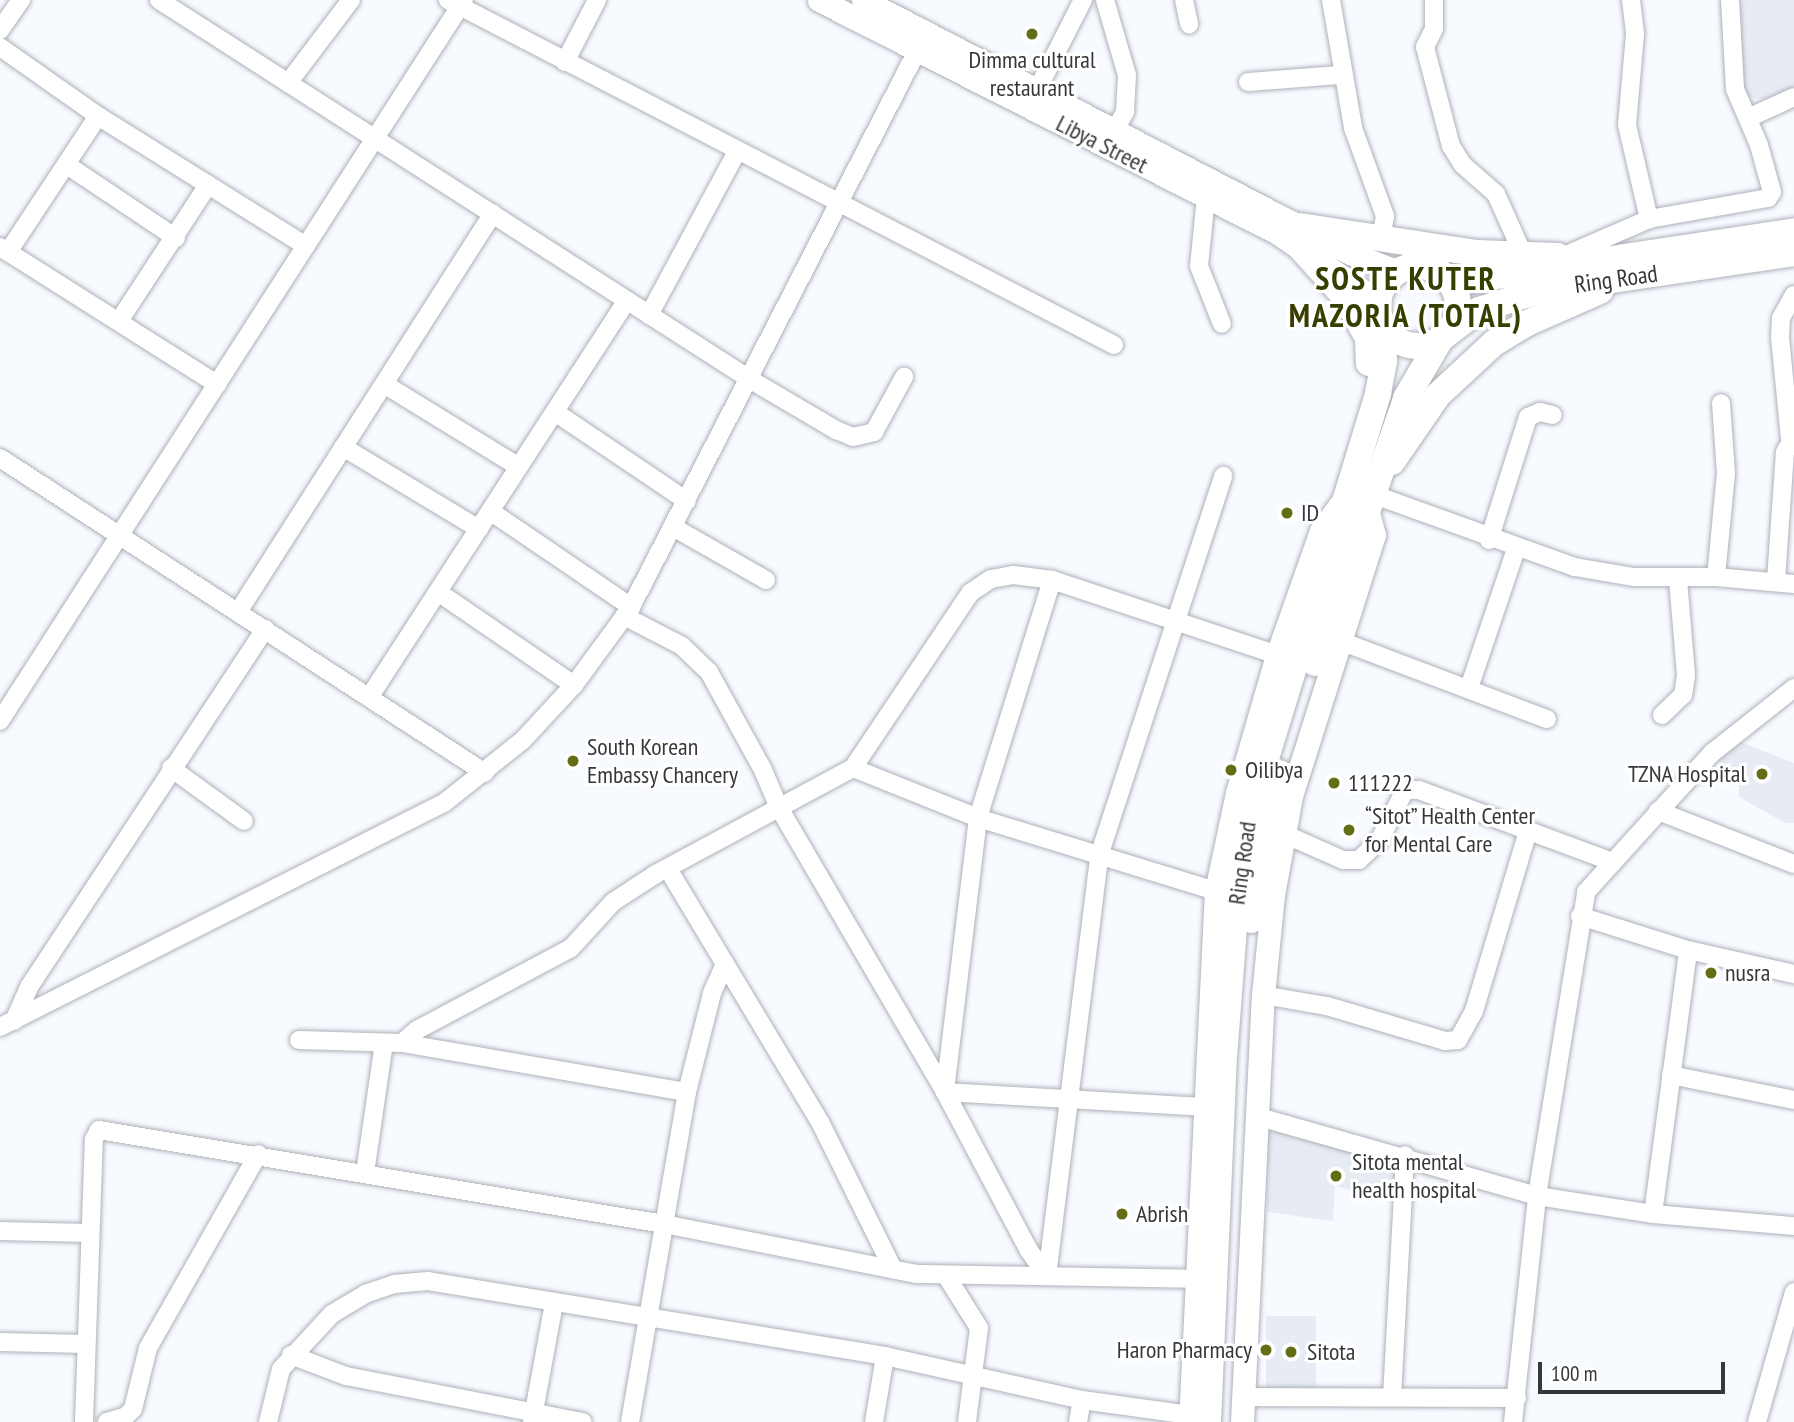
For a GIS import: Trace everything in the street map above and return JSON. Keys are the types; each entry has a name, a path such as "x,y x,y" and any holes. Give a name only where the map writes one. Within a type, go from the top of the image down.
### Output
{"highway":[{"name":"Ring Road","path":"1452,283 1605,258 1794,232"},
{"path":"1300,237 1381,239 1477,253 1605,258"},
{"path":"1300,237 1345,297 1368,338 1366,434"},
{"name":"Ring Road","path":"1196,1420 1239,865 1251,807 1366,496 1418,370 1444,336 1479,310 1503,300 1634,276 1794,253"},
{"path":"1420,265 1432,268 1452,283 1458,314 1444,336 1408,345 1380,313 1381,290 1396,271 1420,265"},
{"path":"1366,496 1438,395 1494,343 1527,323 1634,276"},
{"name":"Ring Road","path":"1225,1422 1244,996 1256,885 1274,789 1366,496 1366,434 1384,361 1380,313"}],"main road":[{"name":"Libya Street","path":"819,0 917,51 1114,132 1300,237 1380,313"},
{"name":"Libya Street","path":"863,0 1206,197 1300,237 1396,271"},
{"path":"1196,1420 1203,1107 1216,891 1237,793 1277,655 1321,531 1332,510 1366,496 1374,535 1282,833 1263,995 1242,1422"}],"street":[{"path":"0,30 21,0"},
{"path":"159,0 751,380 836,430 865,437 874,432 904,377"},
{"path":"288,83 351,0"},
{"path":"565,62 597,0"},
{"path":"1033,97 1083,0"},
{"path":"1105,0 1127,75 1125,112 1114,132"},
{"path":"1184,0 1189,24"},
{"path":"1331,0 1340,75 1353,128 1385,216 1381,239"},
{"path":"1434,0 1434,29 1425,47 1451,146 1463,165 1496,194 1523,254"},
{"path":"1630,0 1635,34 1626,125 1650,219"},
{"path":"1564,256 1650,219 1768,198 1770,184 1750,117 1735,89 1730,0"},
{"path":"0,721 375,139 457,3 565,62 1114,345"},
{"path":"0,47 99,116 306,246"},
{"path":"7,1024 444,803 485,773 574,685 628,611 751,380 838,201 917,51"},
{"path":"1248,82 1340,75"},
{"path":"1750,117 1794,97"},
{"path":"99,116 67,165 4,250 217,384"},
{"path":"649,315 738,150"},
{"path":"67,165 176,238"},
{"path":"120,321 208,185"},
{"path":"1206,197 1199,266 1222,324"},
{"path":"238,612 493,215"},
{"path":"1366,496 1575,567 1634,577 1716,577 1785,582 1792,438 1780,337 1781,318 1794,295"},
{"path":"370,696 627,301"},
{"path":"384,384 519,467"},
{"path":"1716,577 1726,473 1721,403"},
{"path":"555,412 687,501"},
{"path":"1489,540 1528,418 1540,412 1553,415"},
{"path":"344,447 479,529"},
{"path":"0,458 121,534 485,773"},
{"path":"1047,1276 1067,1099 1100,853 1173,621 1223,476"},
{"path":"490,511 628,611 682,646 709,672 763,770 778,806 945,1092 1028,1250 1047,1276"},
{"path":"673,527 766,580"},
{"path":"1469,688 1516,549"},
{"path":"402,1043 417,1030 571,948 613,902 778,806 853,768 970,593 991,579 1013,575 1052,580 1277,655"},
{"path":"1662,715 1683,695 1686,675 1678,579"},
{"path":"945,1092 978,818 1052,580"},
{"path":"438,592 574,685"},
{"path":"7,1024 171,768 265,629"},
{"path":"1343,642 1547,719"},
{"path":"1513,1422 1537,1196 1580,916 1586,892 1610,860 1712,753 1794,688"},
{"path":"171,768 244,821"},
{"path":"853,768 978,818 1100,853 1216,891"},
{"path":"1282,833 1343,860 1359,860 1379,841 1405,790 1445,798 1610,860"},
{"path":"1658,811 1794,864"},
{"path":"1263,995 1327,1006 1445,1041 1458,1040 1474,1011 1528,831"},
{"path":"668,869 821,1124 892,1267"},
{"path":"1580,916 1688,950 1794,974"},
{"path":"1653,1214 1688,950"},
{"path":"630,1422 687,1092 712,993 725,964"},
{"path":"299,1040 402,1043 687,1092"},
{"path":"365,1173 384,1043"},
{"path":"1671,1075 1794,1100"},
{"path":"945,1092 1203,1107"},
{"path":"1256,1116 1405,1155 1537,1196 1653,1214 1794,1226"},
{"path":"84,1422 94,1139 99,1130 258,1154 664,1224 947,1277 1198,1279"},
{"path":"107,1422 125,1417 133,1409 148,1348 258,1154"},
{"path":"1392,1397 1405,1155"},
{"path":"0,1231 90,1233"},
{"path":"947,1277 979,1328 975,1377 967,1422"},
{"path":"268,1422 281,1369 291,1355 332,1314 365,1294 394,1284 428,1281 885,1356 1082,1401 1196,1420"},
{"path":"1757,1422 1794,1292"},
{"path":"533,1417 554,1303"},
{"path":"0,1342 86,1345"},
{"path":"291,1355 346,1376 533,1417 583,1422"},
{"path":"874,1422 885,1356"},
{"path":"1242,1397 1517,1398"},
{"path":"1078,1422 1082,1401"}],"shaded area":[{"path":"1732,0 1794,0 1794,93 1780,100 1745,97 1733,61"},
{"name":"TZNA Hospital","path":"1733,739 1794,763 1794,823 1785,823 1739,797 1739,785 1713,755"},
{"name":"Sitota mental health hospital","path":"1268,1130 1404,1165 1403,1204 1335,1186 1333,1221 1267,1212"},
{"name":"Sitota","path":"1266,1316 1316,1316 1316,1389 1266,1388"}],"place":[{"name":"Dimma cultural restaurant","path":"1032,34"},
{"name":"ID","path":"1287,513"},
{"name":"South Korean Embassy Chancery","path":"573,761"},
{"name":"Oilibya","path":"1231,770"},
{"name":"TZNA Hospital","path":"1762,774"},
{"name":"111222","path":"1334,783"},
{"name":"“Sitot” Health Center for Mental Care","path":"1349,830"},
{"name":"nusra","path":"1711,973"},
{"name":"Sitota mental health hospital","path":"1336,1176"},
{"name":"Abrish","path":"1122,1214"},
{"name":"Haron Pharmacy","path":"1266,1350"},
{"name":"Sitota","path":"1291,1352"}],"district":[{"name":"SOSTE KUTER MAZORIA (TOTAL)","path":"1406,298"}]}
